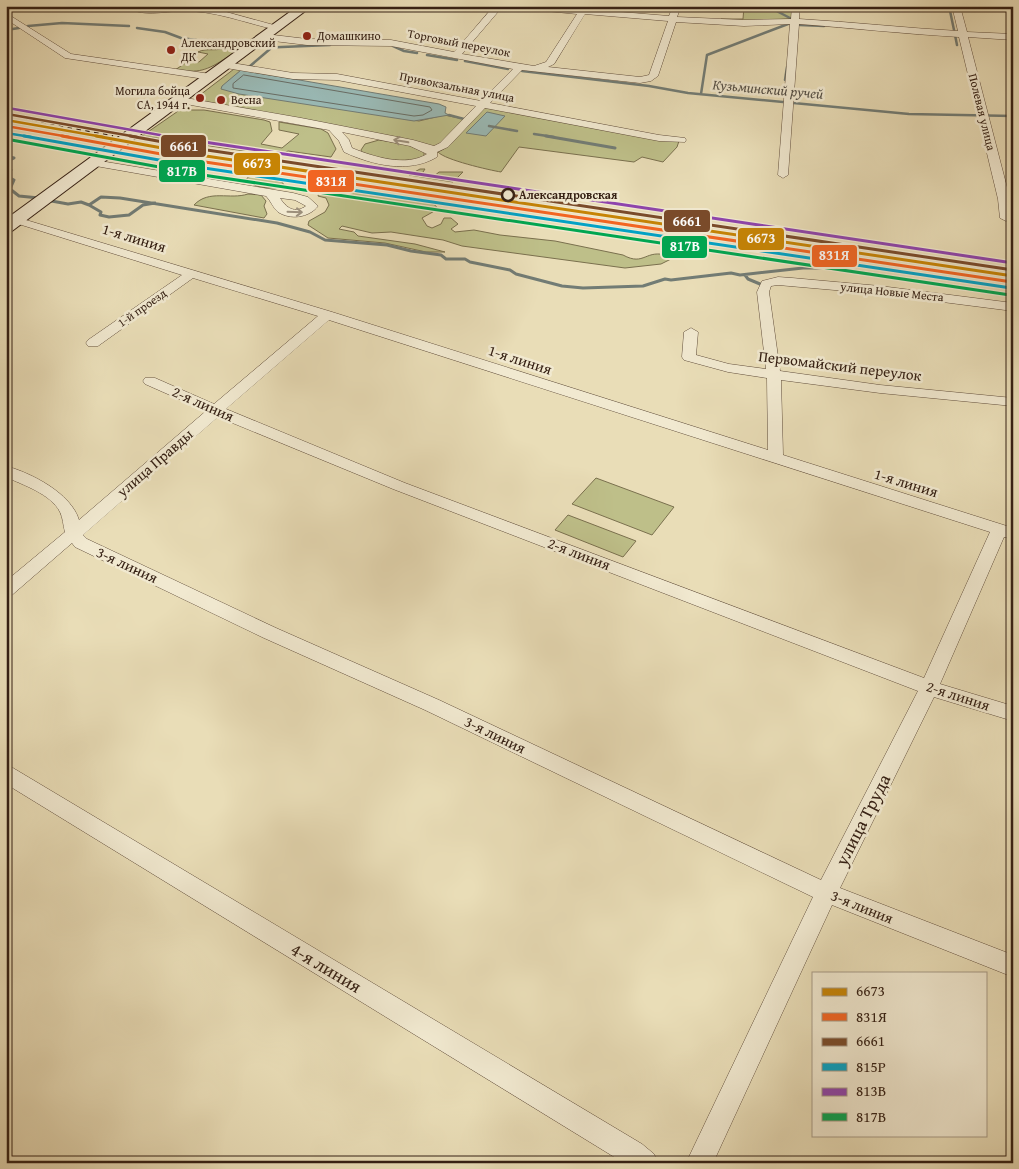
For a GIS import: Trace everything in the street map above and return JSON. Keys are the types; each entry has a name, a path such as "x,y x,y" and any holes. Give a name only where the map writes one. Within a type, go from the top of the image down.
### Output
{"main road":[{"path":"11,223 306,6"}],"street":[{"path":"129,6 144,11 188,8 230,14 261,25 277,27"},
{"path":"455,56 499,6"},
{"path":"515,6 730,23 795,21 853,25 888,30 1013,37"},
{"path":"674,19 678,6"},
{"path":"783,175 796,6"},
{"name":"Полевая улица","path":"956,6 1004,199 1006,218"},
{"path":"536,68 549,64 582,12"},
{"path":"6,15 68,56 212,77"},
{"name":"Торговый переулок","path":"265,37 308,42 391,43 520,67 648,79 653,76 674,19"},
{"name":"Привокзальная улица","path":"226,65 293,76 337,77 659,138 681,140"},
{"path":"180,100 413,143 431,150 441,148 520,67"},
{"path":"333,128 344,140 348,150 355,154 388,161 414,163 430,158 433,155 431,150"},
{"path":"355,154 354,149 356,145 372,138 382,138"},
{"path":"94,163 270,193"},
{"name":"1-я линия","path":"11,223 192,273 1006,532"},
{"name":"1-й проезд","path":"93,343 192,273"},
{"name":"улица Новые Места","path":"775,375 763,292 766,284 771,282 792,282 880,290 1013,307"},
{"name":"улица Правды","path":"6,591 327,315"},
{"name":"Первомайский переулок","path":"691,332 689,357 728,368 880,389 1013,402"},
{"path":"775,375 777,414 775,459"},
{"name":"2-я линия","path":"150,381 399,486 929,688 1013,714"},
{"path":"6,471 57,498 65,506 71,517 73,535"},
{"name":"улица Труда","path":"699,1163 826,893 1006,532"},
{"name":"3-я линия","path":"73,535 81,543 261,629 432,705 826,893 1013,966"},
{"name":"4-я линия","path":"6,774 633,1153 646,1163"}],"green space":[{"path":"744,6 776,6 782,9 783,6 794,6 792,19 722,22 721,19 743,19"},
{"path":"230,46 238,47 230,56 207,68 196,71 175,70 187,62 199,62 208,54 198,52"},
{"path":"234,69 241,70 233,78 393,117 419,121 444,115 464,119 436,148 197,100 196,98"},
{"path":"184,107 192,110 204,110 270,122 272,131 261,144 282,148 299,134 279,130 279,122 321,129 328,133 336,149 331,157 288,151 279,156 142,136"},
{"path":"483,108 679,141 677,147 663,162 642,157 634,162 519,147 501,172 458,161 438,152 444,149"},
{"path":"379,140 406,144 424,152 424,156 402,161 377,158 362,153 361,150 365,144"},
{"path":"420,169 425,169 421,175 433,177 439,172 463,172 453,182 409,175"},
{"path":"251,176 282,182 284,185 276,188 265,188 247,182 247,178"},
{"path":"330,188 341,188 424,201 435,205 438,209 422,218 427,226 432,228 441,224 444,218 451,218 458,224 451,229 455,232 474,230 555,241 636,259 661,254 669,256 671,259 661,264 625,268 462,246 443,240 391,232 372,233 342,226 339,229 354,232 358,236 415,244 445,252 426,252 385,243 328,238 308,225 309,221 325,212 329,205 326,198 318,196 319,192"},
{"path":"261,195 266,201 264,206 267,214 264,218 194,205 206,197"},
{"path":"596,478 674,507 652,535 572,504"},
{"path":"568,515 636,541 623,557 555,530"}],"water":[{"path":"241,70 439,104 446,107 445,113 449,115 414,121 239,94 221,89"},
{"path":"487,112 505,116 486,136 466,133"}],"waterway":[{"path":"767,6 790,18"},
{"path":"949,6 954,30"},
{"name":"Кузьминский ручей","path":"28,26 62,23 129,26"},
{"path":"701,94 707,55 788,24"},
{"path":"800,25 824,26"},
{"name":"Кузьминский ручей","path":"6,30 19,28"},
{"name":"Кузьминский ручей","path":"137,28 165,32 181,38 240,46"},
{"path":"955,35 957,45"},
{"name":"Кузьминский ручей","path":"258,48 330,45"},
{"name":"Кузьминский ручей","path":"393,46 404,51 417,53"},
{"path":"249,67 270,49"},
{"name":"Кузьминский ручей","path":"427,55 457,60"},
{"name":"Кузьминский ручей","path":"465,61 508,69"},
{"path":"785,80 787,67"},
{"name":"Кузьминский ручей","path":"522,71 649,86 688,93 909,114 1013,116"},
{"path":"449,115 464,119"},
{"path":"489,126 517,131"},
{"path":"534,134 554,137"},
{"path":"546,136 615,148"},
{"path":"6,156 14,158 8,161 8,169 11,170 8,177 14,180 10,189 19,196 39,198"},
{"path":"89,205 101,197 153,203"},
{"path":"46,200 68,204 81,202 89,205"},
{"path":"89,205 101,212 100,215 109,217 129,215 143,205 153,203"},
{"path":"153,203 277,223 310,232 325,240 387,245 411,251 441,255 446,259 465,259 470,262 510,270 516,274 562,286 583,288 643,286 665,279 671,280 731,273 740,275 803,268 835,268 1013,296"},
{"path":"745,275 748,279 760,284"}],"railway":[{"path":"6,114 113,136"}],"transit line":[{"name":"813В","path":"8,108 208,144 1013,263"},
{"name":"6661","path":"7,114 207,150 1013,270"},
{"name":"6673","path":"6,120 206,156 1013,276"},
{"name":"831Я","path":"6,126 205,162 1012,282"},
{"name":"815Р","path":"6,133 204,168 1011,288"},
{"name":"817В","path":"6,139 203,175 1010,295"}],"place":[{"name":"Домашкино","path":"307,36"},
{"name":"Александровский ДК","path":"171,50"},
{"name":"Могила бойца СА, 1944 г.","path":"200,98"},
{"name":"Весна","path":"221,100"},
{"name":"Александровская","path":"508,195"}]}
